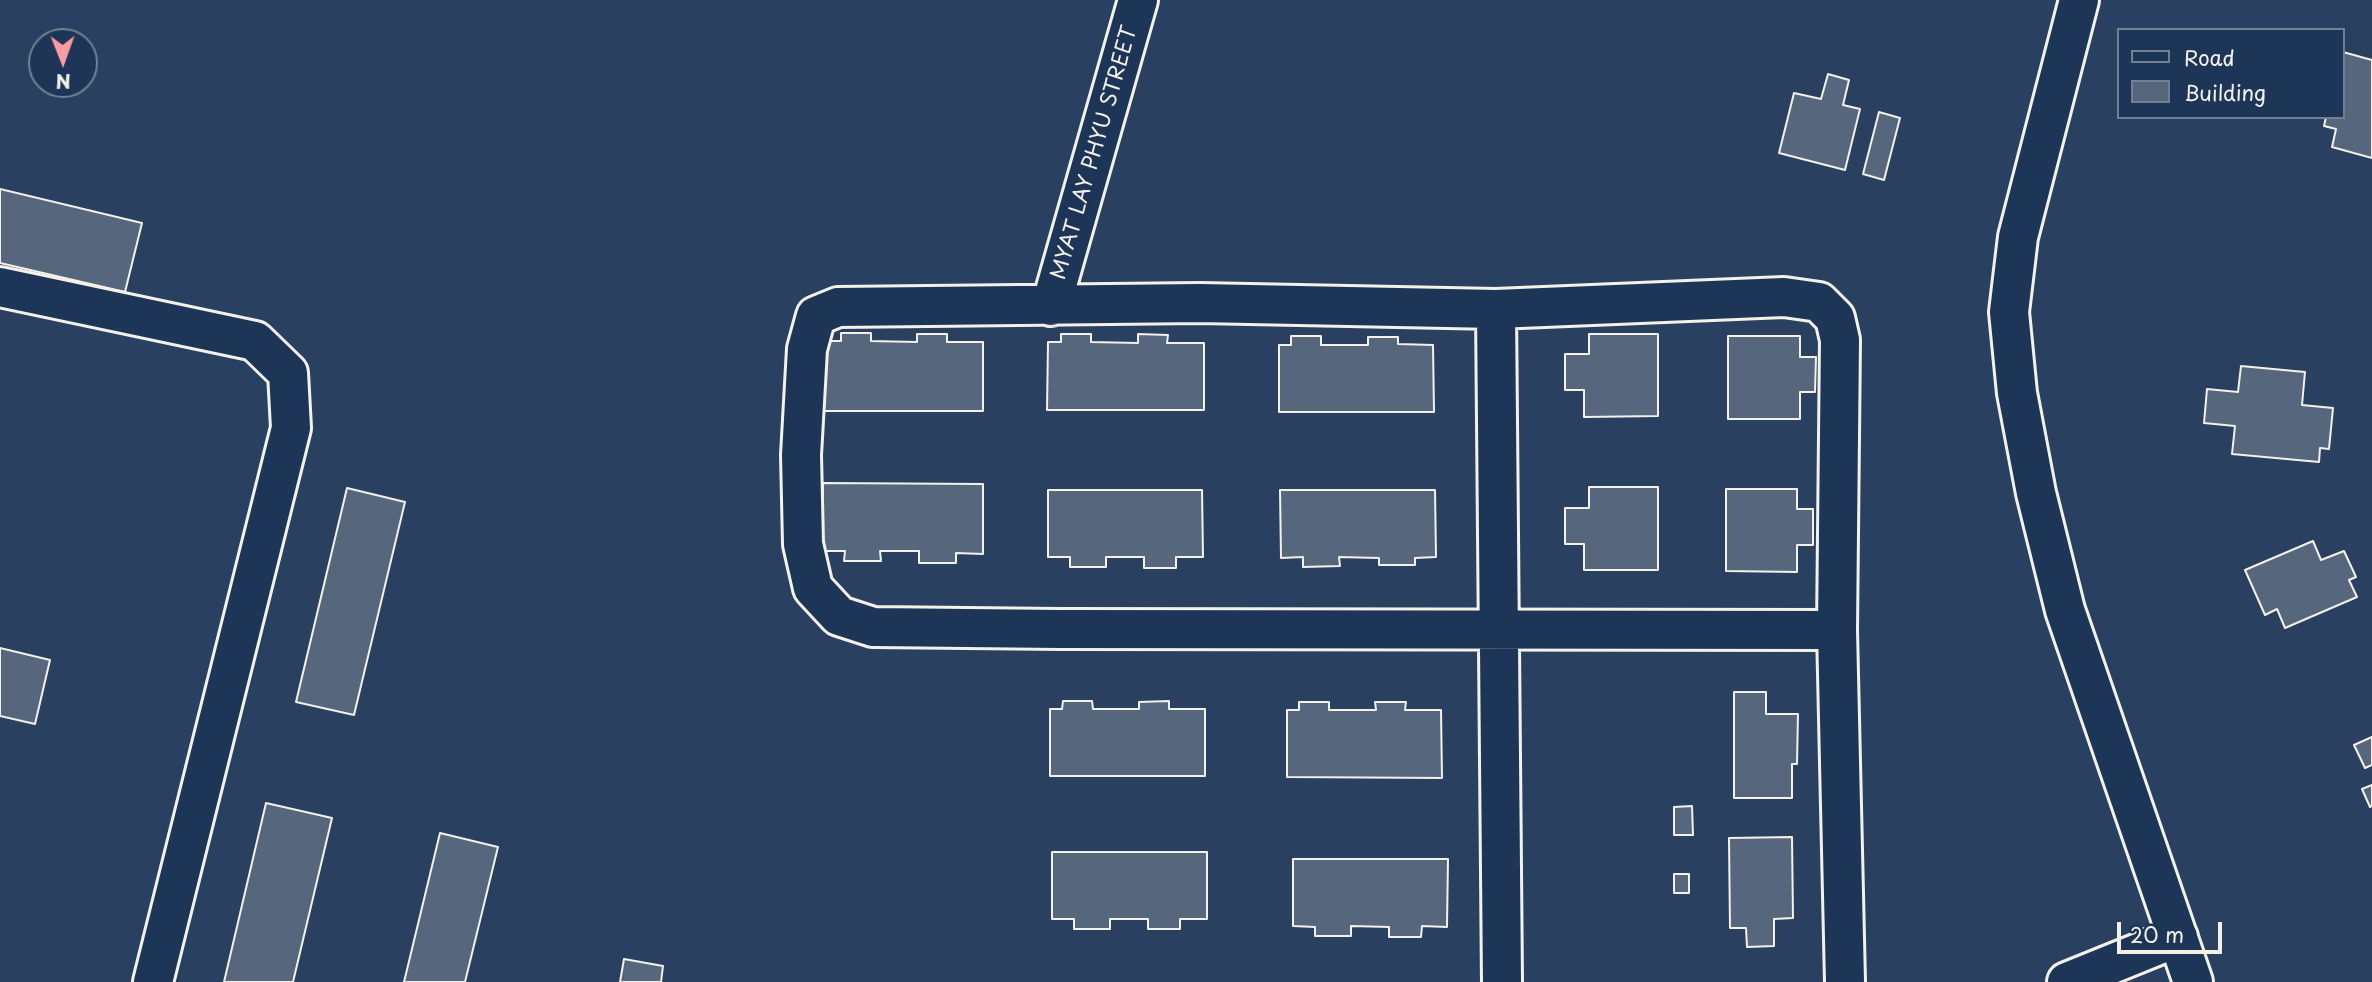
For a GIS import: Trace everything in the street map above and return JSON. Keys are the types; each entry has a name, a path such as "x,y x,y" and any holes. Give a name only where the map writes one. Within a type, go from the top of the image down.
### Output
{"street":[{"name":"MYAT LAY PHYU STREET","path":"1051,306 1138,0"},
{"path":"2079,0 2018,237 2009,312 2017,393 2036,493 2065,610 2193,982"},
{"path":"0,287 255,341 288,373 291,428 153,982"},
{"path":"1837,630 873,627 839,616 813,588 803,544 802,395 807,349 816,316 838,307 1200,303 1496,309 1784,297 1819,302 1835,318 1840,340 1837,630 1846,982"},
{"path":"1496,309 1502,982"},
{"path":"2067,982 2178,937"}],"building":[{"path":"2344,52 2372,60 2372,158 2332,147 2336,129 2324,126 2326,119 2344,119"},
{"path":"1828,74 1849,80 1843,105 1860,109 1845,170 1779,153 1794,93 1821,99"},
{"path":"1879,112 1900,118 1884,180 1863,174"},
{"path":"0,189 142,223 125,292 0,263"},
{"path":"841,333 871,333 871,341 917,342 917,334 947,334 947,342 983,342 983,411 821,411 821,341 841,341"},
{"path":"1061,334 1091,334 1091,342 1138,343 1138,334 1168,335 1167,343 1204,343 1204,410 1047,410 1048,342 1061,342"},
{"path":"1589,334 1658,334 1658,416 1584,417 1584,390 1565,390 1565,354 1589,354"},
{"path":"1291,336 1321,336 1321,345 1368,345 1368,337 1398,337 1398,344 1433,345 1434,412 1279,412 1279,345 1291,345"},
{"path":"1728,336 1800,336 1800,357 1816,357 1815,392 1800,392 1800,419 1728,419"},
{"path":"2241,366 2305,372 2302,405 2333,408 2329,449 2320,448 2319,462 2232,454 2235,426 2204,423 2207,389 2238,392"},
{"path":"823,483 983,484 983,554 956,553 956,563 919,563 919,551 880,551 881,561 844,561 845,551 823,551"},
{"path":"1589,487 1658,487 1658,570 1584,570 1584,544 1565,544 1565,508 1589,508"},
{"path":"347,488 405,502 354,715 296,702"},
{"path":"1726,489 1797,489 1797,509 1813,509 1813,545 1797,545 1797,572 1726,571"},
{"path":"1048,490 1202,490 1203,557 1176,557 1176,568 1144,568 1144,557 1106,557 1106,567 1070,567 1070,557 1048,557"},
{"path":"1280,490 1435,490 1436,557 1415,558 1415,565 1379,565 1379,558 1339,557 1340,566 1303,567 1303,557 1281,558"},
{"path":"2313,541 2321,560 2344,551 2356,577 2349,580 2357,597 2285,628 2277,609 2265,615 2245,570"},
{"path":"0,648 50,660 35,724 0,716"},
{"path":"1734,692 1766,692 1766,714 1798,714 1797,764 1792,764 1792,798 1734,798"},
{"path":"1063,701 1092,701 1093,709 1139,709 1139,702 1169,701 1169,709 1205,709 1205,776 1050,776 1050,709 1062,709"},
{"path":"1299,702 1329,702 1329,710 1376,710 1375,702 1406,702 1405,710 1441,710 1442,778 1287,777 1287,710 1299,710"},
{"path":"2372,737 2372,765 2365,768 2354,745"},
{"path":"2372,785 2372,806 2370,807 2362,789"},
{"path":"266,803 332,818 293,982 224,982"},
{"path":"1692,806 1693,835 1674,835 1674,807"},
{"path":"440,833 498,847 465,982 404,982"},
{"path":"1792,837 1793,918 1774,919 1774,946 1747,947 1746,928 1730,928 1729,838"},
{"path":"1052,852 1207,852 1207,919 1180,919 1180,929 1148,929 1148,919 1110,919 1110,929 1074,929 1074,919 1052,919"},
{"path":"1293,859 1448,859 1447,927 1422,926 1421,937 1389,937 1389,927 1351,926 1351,936 1315,936 1315,927 1293,926"},
{"path":"1674,874 1689,874 1689,893 1674,893"},
{"path":"624,959 663,966 661,982 620,982"}]}
